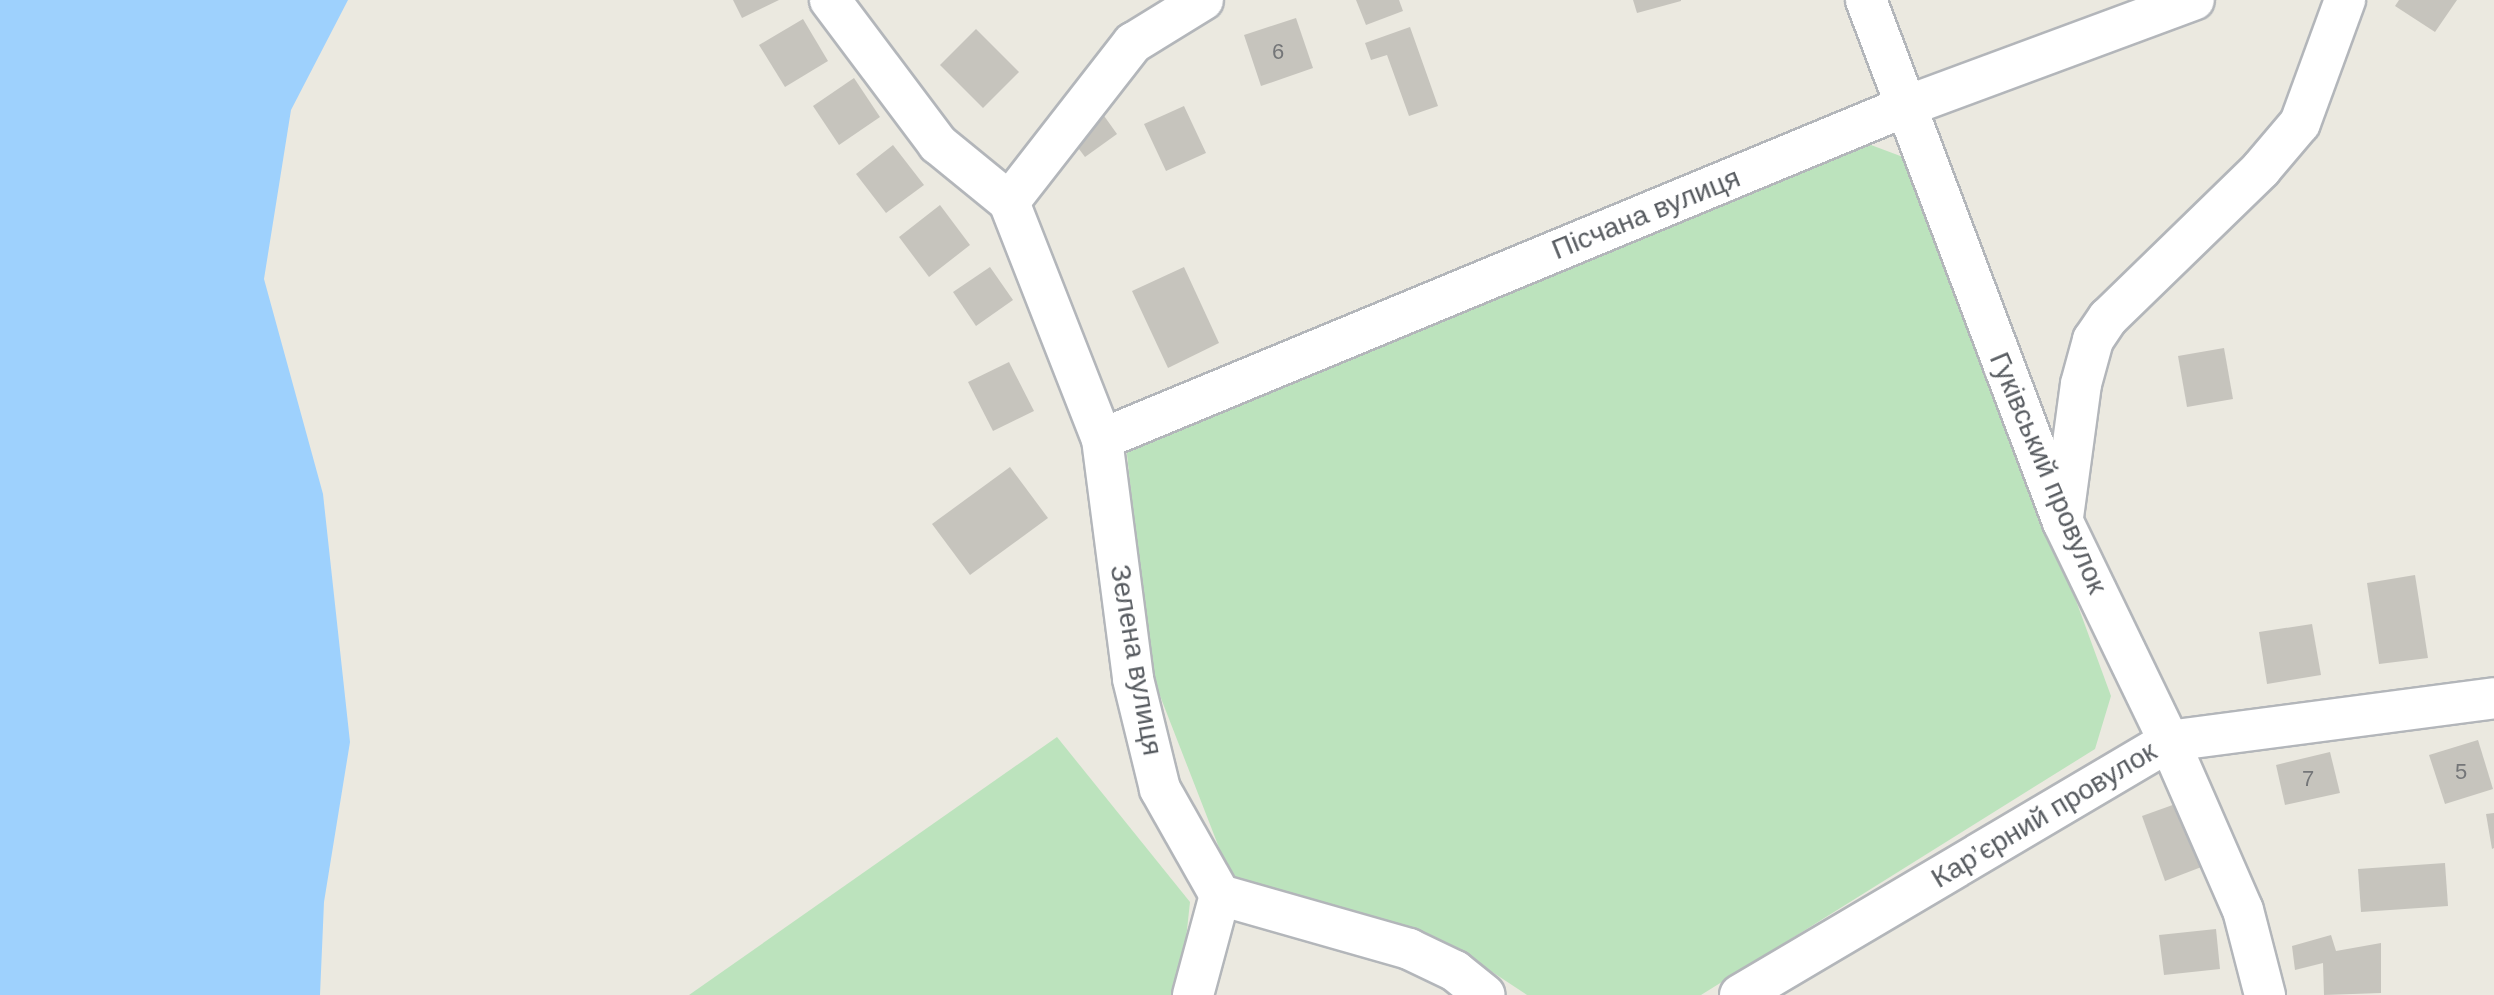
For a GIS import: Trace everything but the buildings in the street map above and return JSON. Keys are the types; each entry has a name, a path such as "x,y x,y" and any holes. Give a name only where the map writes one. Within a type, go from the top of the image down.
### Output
{"street":[{"path":"830,0 938,144 1009,202 1132,43 1203,0"},
{"name":"Гуківський провулок","path":"1866,0 2063,522 2170,741 2243,910 2265,995"},
{"name":"Пісчана вулиця","path":"1102,439 1904,107 2194,0"},
{"path":"2063,522 2081,384 2093,340 2108,318 2260,169 2300,123 2345,0"},
{"name":"Зелена вулиця","path":"1009,202 1102,439 1133,678 1160,788 1220,894"},
{"name":"Кар’єрний провулок","path":"1740,995 2170,741 2494,698"},
{"path":"1193,995 1220,894 1409,949 1455,972 1484,995"}],"green space":[{"path":"1871,145 1903,157 1922,191 2049,527 2111,696 2095,749 1701,995 1527,995 1477,962 1402,931 1232,881 1150,670 1126,445 1844,147"},
{"path":"1057,737 1190,902 1180,995 689,995"}],"water":[{"path":"0,0 348,0 291,110 264,279 323,494 350,742 324,902 320,995 0,995"}]}
